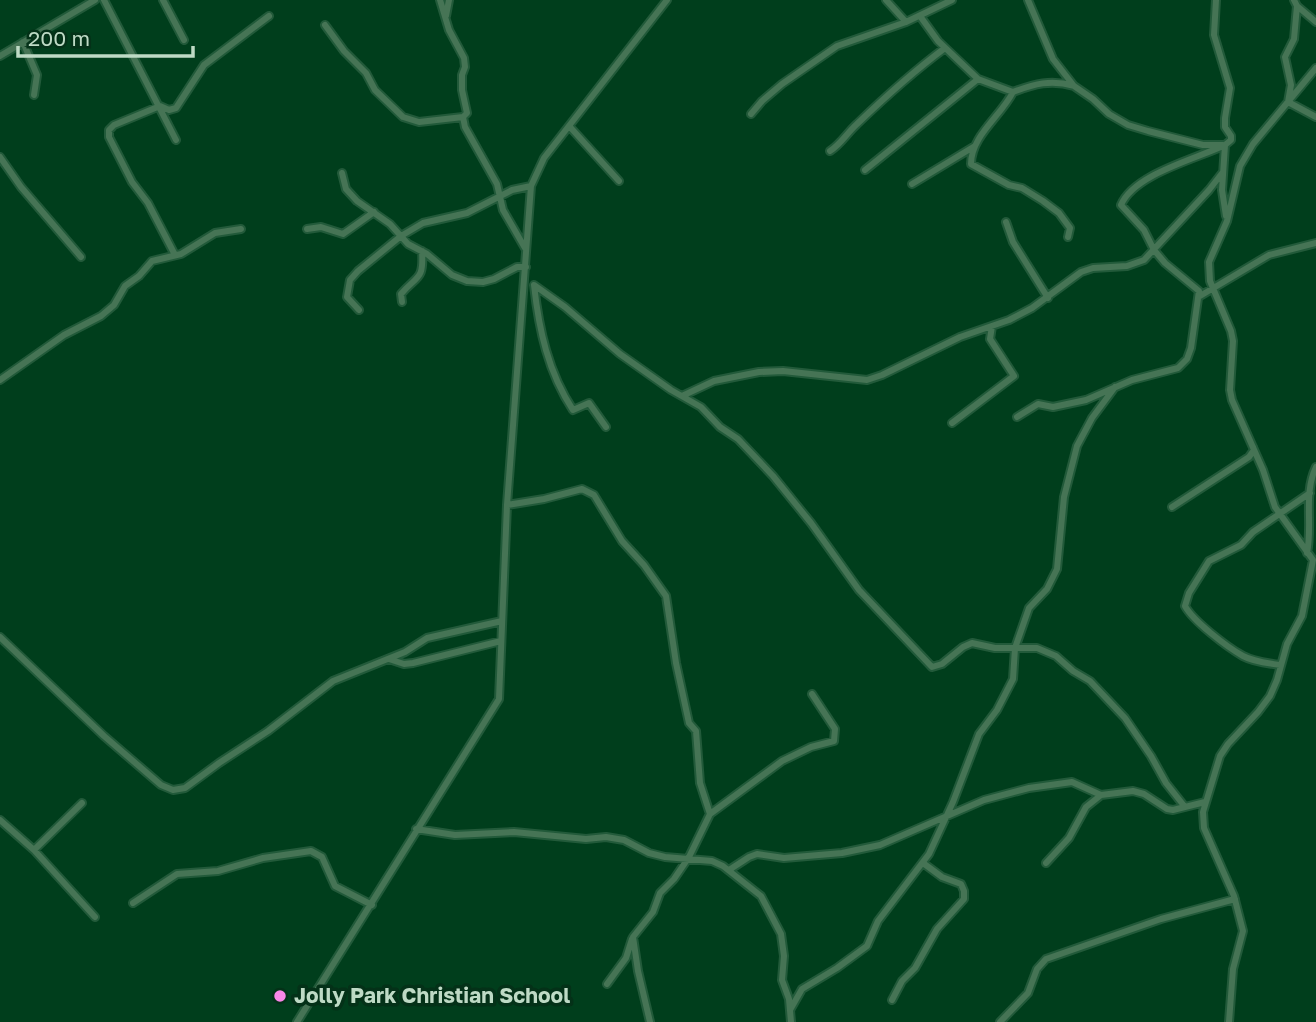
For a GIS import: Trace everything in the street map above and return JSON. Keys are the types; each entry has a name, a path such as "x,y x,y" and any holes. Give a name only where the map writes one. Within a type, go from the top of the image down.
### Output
{"street":[{"path":"0,56 95,0"},
{"path":"104,0 176,140"},
{"path":"163,0 184,40"},
{"path":"325,25 344,51 366,73 375,90 403,117 419,122 463,117 467,113 462,90 462,75 466,67 460,47 449,30 440,0"},
{"path":"446,18 449,0"},
{"path":"297,1022 372,905 469,744 495,708 501,687 507,505 531,186 539,165 667,0"},
{"path":"886,0 906,22"},
{"path":"1028,0 1050,53 1074,86 1109,114 1128,125 1203,145 1225,145"},
{"path":"1017,417 1038,404 1061,406 1099,396 1132,380 1184,364 1191,348 1200,296 1195,286 1154,250 1144,230 1123,207 1123,200 1144,181 1225,145 1231,138 1225,127 1230,88 1214,35 1216,0"},
{"path":"751,114 782,83 837,46 906,22 950,1"},
{"path":"1296,3 1316,22"},
{"path":"1288,102 1291,85 1285,57 1294,39 1296,3"},
{"path":"175,255 148,203 132,182 109,138 109,130 114,125 160,106 169,110 176,108 204,65 270,16"},
{"path":"920,16 945,48 978,79 1013,92 1042,82 1074,86"},
{"path":"23,43 37,75 34,94"},
{"path":"830,151 841,144 854,126 913,72 945,48"},
{"path":"1229,1022 1233,969 1243,931 1235,899 1205,828 1203,812 1220,755 1270,696 1278,680 1287,644 1302,616 1313,560 1279,513 1269,494 1264,470 1232,400 1230,382 1233,341 1210,281 1209,262 1227,221 1240,166 1253,144 1316,68"},
{"path":"866,170 978,79"},
{"path":"1013,92 1006,106 990,123 975,146 971,164 1009,185 1022,187 1059,213 1070,228 1068,237"},
{"path":"1288,102 1316,117"},
{"path":"463,117 469,136 496,184 503,210 526,249"},
{"path":"570,127 619,181"},
{"path":"1225,145 1222,190 1227,221"},
{"path":"912,184 975,146"},
{"path":"0,157 20,187 81,257"},
{"path":"1225,162 1240,166"},
{"path":"682,396 714,381 759,372 783,370 867,380 882,375 960,337 1032,308 1081,272 1093,268 1136,264 1144,260 1223,172"},
{"path":"342,173 346,188 357,201 390,224 408,244 422,251 452,275 467,281 483,282 517,267 526,271 534,285 545,351 565,398 573,410 589,403 606,427"},
{"path":"496,184 512,190"},
{"path":"359,310 347,297 350,280 364,265 401,236 423,223 467,213 512,190 531,186"},
{"path":"307,229 321,227 343,234 374,212"},
{"path":"1006,222 1013,242 1048,298"},
{"path":"0,380 64,335 101,316 114,305 125,286 139,276 152,261 175,255 215,233 242,229"},
{"path":"1200,296 1269,255 1316,243"},
{"path":"402,302 401,294 417,281 423,265 422,251"},
{"path":"534,285 565,307 620,354 671,390 701,407 720,427 747,447 811,523 859,590 932,667 943,664 962,647 972,643 995,648 1037,648 1050,653 1090,681 1125,718 1166,783 1185,807"},
{"path":"952,423 1014,376 990,339 992,326"},
{"path":"790,1010 802,989 867,946 878,921 923,863 946,817 979,734 997,710 1013,679 1015,648 1029,608 1047,589 1057,569 1064,497 1077,446 1115,387"},
{"path":"1172,507 1249,457 1254,450 1252,443"},
{"path":"1307,553 1310,539 1307,516 1316,467"},
{"path":"507,505 582,489 589,491 622,541 659,585 666,596 676,663 689,723 696,731 701,783 710,814"},
{"path":"1280,665 1242,656 1204,626 1185,606 1189,593 1209,561 1241,545 1253,532 1310,493"},
{"path":"1310,576 1316,583"},
{"path":"0,637 104,736 161,785 173,790 185,788 268,731 333,681 405,652 428,638 502,621"},
{"path":"389,659 404,664 412,663 501,641"},
{"path":"607,984 626,958 633,937 653,912 660,893 689,857 710,814 782,761 811,747 834,740 835,729 812,694"},
{"path":"729,870 757,854 784,858 842,853 880,845 984,800 1029,788 1072,782 1101,795 1133,791 1144,794 1167,808 1178,810 1205,802"},
{"path":"1046,863 1069,838 1086,807 1101,795"},
{"path":"34,850 82,803"},
{"path":"0,820 34,850 95,917"},
{"path":"416,829 455,835 514,832 586,839 606,837 624,840 657,855 712,861 729,870 761,896 781,934 784,956 782,981 791,1022"},
{"path":"133,903 177,874 218,871 263,858 311,851 323,857 335,886 372,905"},
{"path":"892,1000 902,981 915,968 937,929 964,899 961,884 942,877 923,863"},
{"path":"1000,1022 1028,993 1037,969 1046,958 1172,916 1235,899"},
{"path":"633,937 650,1022"}],"place":[{"name":"Jolly Park Christian School","path":"280,996"}]}
